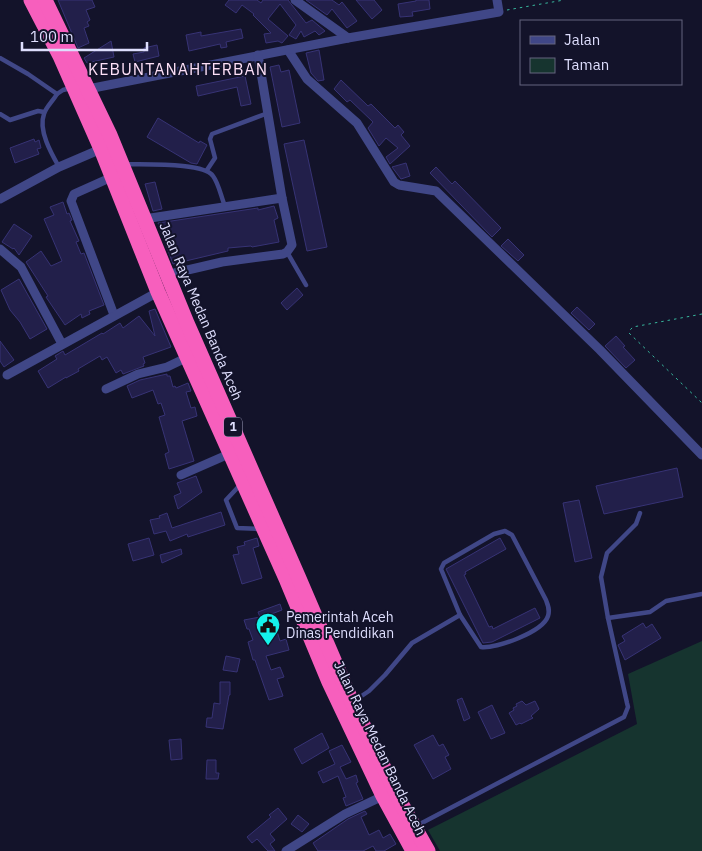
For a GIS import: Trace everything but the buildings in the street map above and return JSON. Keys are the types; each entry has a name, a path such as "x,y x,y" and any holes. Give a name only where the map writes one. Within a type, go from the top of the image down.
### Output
{"highway":[{"name":"Jalan Raya Medan Banda Aceh","path":"31,0 60,56 81,88 122,164 119,182 158,292 188,357 217,408 229,454 263,529 292,578 328,682 383,796 413,851"},
{"name":"Jalan Raya Medan Banda Aceh","path":"45,0 81,88 101,149 119,182 144,219 217,408 292,578 382,767 428,851"}],"street":[{"path":"295,0 348,38"},
{"path":"81,88 499,12 497,0"},
{"path":"288,50 307,79 357,123 394,182 399,186 436,191 600,350 702,455"},
{"path":"166,275 222,262 278,255 287,252 292,246 293,242 282,198 258,55"},
{"path":"0,198 59,167 101,149"},
{"path":"114,315 70,201 74,194 119,182"},
{"path":"144,219 282,198"},
{"path":"0,249 21,267 62,344"},
{"path":"7,375 158,292"},
{"path":"106,389 138,374 167,367 188,357"},
{"path":"181,475 229,454"},
{"path":"286,851 346,814 383,796"}],"lane":[{"path":"0,58 57,94"},
{"path":"59,167 51,153 43,128 44,112 57,94 63,90 81,88"},
{"path":"0,114 10,120 38,111 44,112"},
{"path":"207,170 215,158 210,139 212,134 268,113"},
{"path":"122,164 188,166 207,170 213,176 225,206"},
{"path":"287,252 306,285"},
{"path":"242,482 226,500 236,526 241,529 263,529"},
{"path":"414,827 624,717 627,703 601,577 607,552 636,524 640,513"},
{"path":"509,532 512,534 546,600 549,609 548,617 542,624 511,642 488,648 481,647 460,615 442,572 442,566 444,563 494,534 509,532"},
{"path":"608,618 650,612 666,601 702,594"},
{"path":"352,702 368,691 385,675 412,643 460,615"}],"path":[{"path":"499,12 564,0"},
{"path":"702,314 633,327 629,333 702,403"}],"green space":[{"path":"702,641 702,851 440,851 428,830 637,724 628,674"}],"place":[{"name":"Pemerintah Aceh Dinas Pendidikan","path":"268,646"}],"district":[{"name":"KEBUNTANAHTERBAN","path":"178,69"}]}
